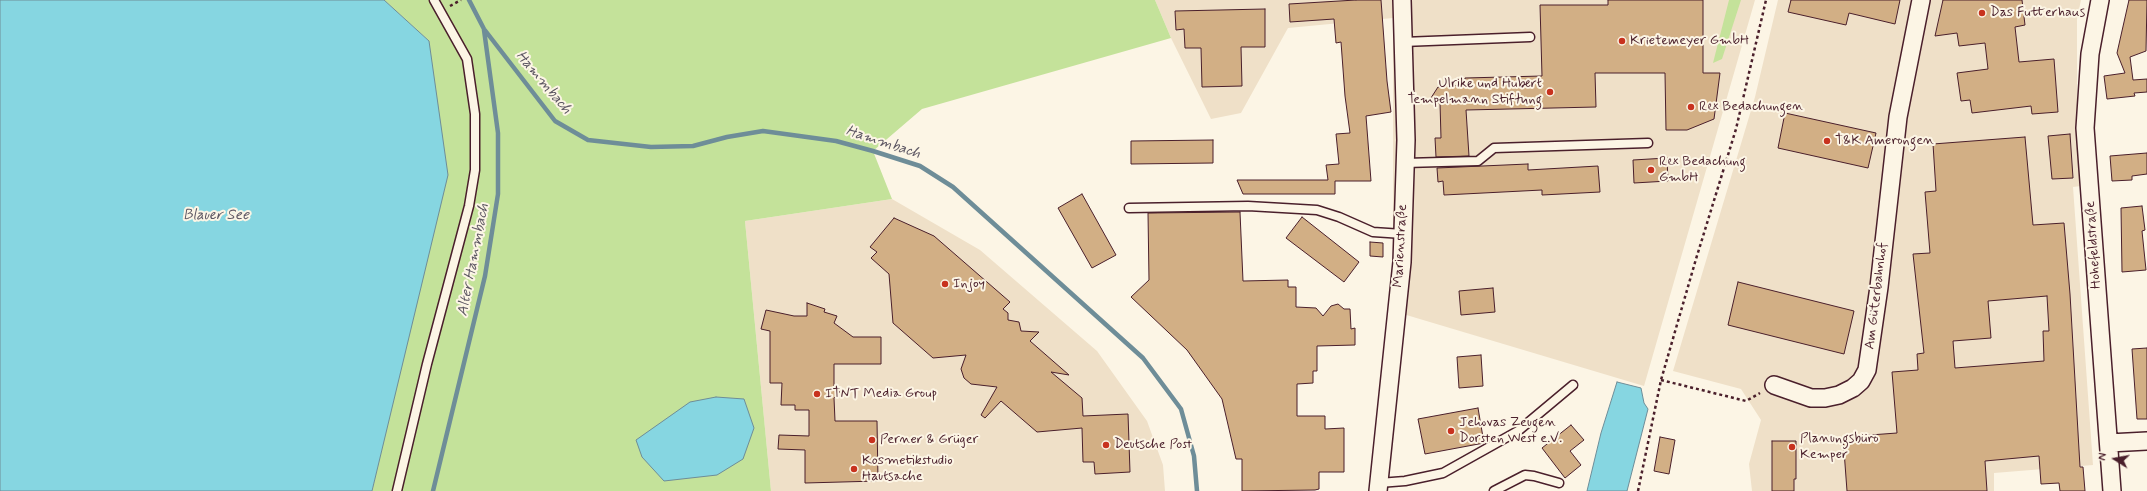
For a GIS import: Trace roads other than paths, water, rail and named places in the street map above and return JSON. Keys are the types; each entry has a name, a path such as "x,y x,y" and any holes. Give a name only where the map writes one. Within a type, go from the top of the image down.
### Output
{"street":[{"name":"Marienstraße","path":"1378,487 1402,262 1405,163 1402,0"},
{"name":"Am Güterbahnhof","path":"1774,385 1810,398 1825,398 1839,395 1853,388 1861,380 1867,370 1879,287 1898,117 1921,0"},
{"name":"Hohefeldstraße","path":"2100,0 2090,54 2085,128 2112,491"},
{"path":"2109,443 2147,441"}],"lane":[{"path":"397,491 427,364 469,206 475,170 475,114 467,59 434,0"},
{"path":"1403,42 1530,37"},
{"path":"1405,163 1478,161 1494,148 1648,143"},
{"path":"1129,208 1248,206 1317,210 1339,217 1373,232 1403,234"},
{"path":"1378,487 1443,473 1518,431 1573,385"},
{"path":"1494,491 1525,476 1534,476 1559,483"}],"water":[{"name":"Blauer See","path":"0,0 384,0 429,41 448,175 372,491 0,491"},
{"path":"1617,382 1641,388 1644,403 1648,409 1627,491 1587,491 1601,433"},
{"path":"716,397 744,399 754,428 743,459 717,475 664,481 642,457 636,440 690,402"}],"waterway":[{"name":"Hammbach","path":"469,0 484,29 555,121 588,140 651,147 693,146 727,137 763,131 836,141 873,151 920,166 953,187 1143,358 1181,409 1194,456 1197,491"},
{"name":"Alter Hammbach","path":"433,491 485,276 498,194 498,133 484,30"}],"place":[{"name":"Das Futterhaus","path":"1982,13"},
{"name":"Krietemeyer GmbH","path":"1622,41"},
{"name":"Ulrike und Hubert Tempelmann Stiftung","path":"1550,92"},
{"name":"Rex Bedachungen","path":"1691,107"},
{"name":"T&K Amerongen","path":"1827,141"},
{"name":"Rex Bedachung GmbH","path":"1651,170"},
{"name":"Injoy","path":"945,284"},
{"name":"ITNT Media Group","path":"817,394"},
{"name":"Jehovas Zeugen Dorsten West e.V.","path":"1451,431"},
{"name":"Perner & Grüger","path":"872,440"},
{"name":"Deutsche Post","path":"1106,445"},
{"name":"Planungsbüro Kemper","path":"1792,447"},
{"name":"Kosmetikstudio Hautsache","path":"854,469"}]}
